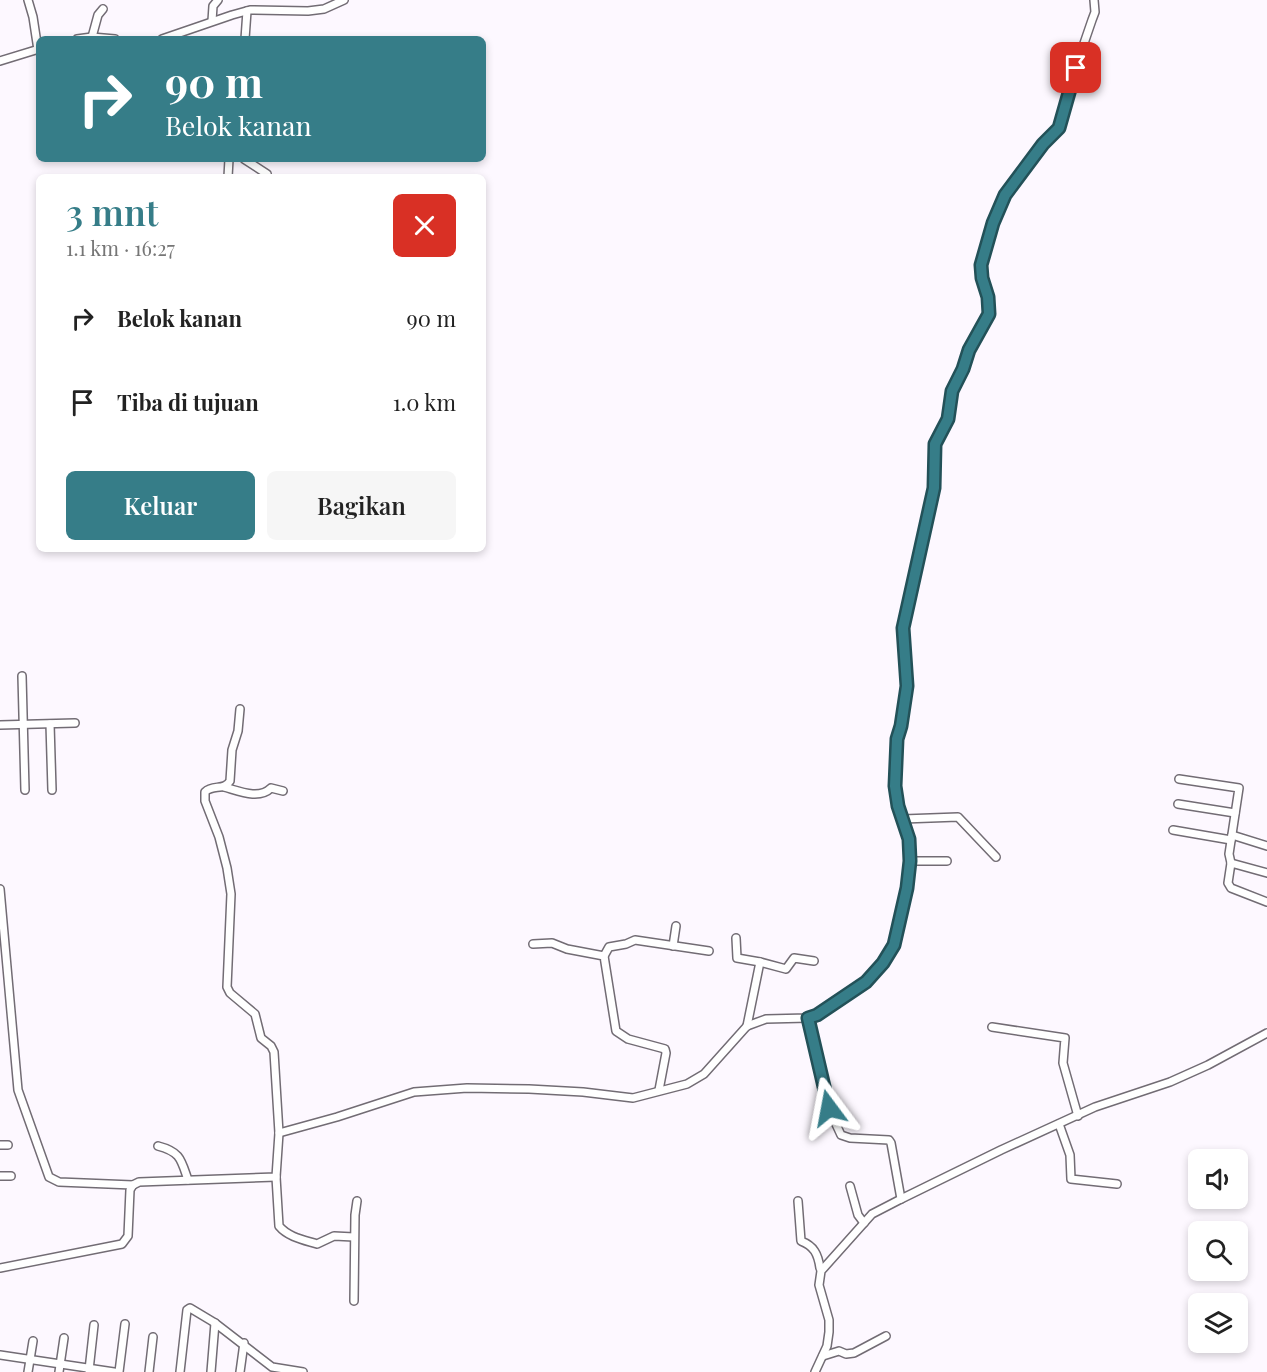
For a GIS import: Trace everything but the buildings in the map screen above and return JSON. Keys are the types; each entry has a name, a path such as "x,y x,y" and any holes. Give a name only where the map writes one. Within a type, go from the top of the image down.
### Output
{"street":[{"path":"28,0 33,13 36,36"},
{"path":"212,21 213,6 218,0"},
{"path":"170,36 247,11 308,11 324,9 344,0"},
{"path":"279,1133 414,1092 467,1088 519,1089 583,1092 626,1098 687,1084 704,1074 747,1026 766,1019 808,1018 817,1015 866,982 890,954 907,888 910,861 909,839 895,786 897,739 907,686 903,628 934,488 935,444 948,419 952,391 969,350 989,314 981,265 993,223 1005,195 1036,153 1059,128 1069,87 1095,12 1094,0"},
{"path":"92,36 98,15 103,9"},
{"path":"245,36 247,11"},
{"path":"0,61 36,51"},
{"path":"249,162 267,174"},
{"path":"22,676 25,790"},
{"path":"224,787 230,781 232,750 238,731 240,709"},
{"path":"0,725 75,723"},
{"path":"50,724 52,790"},
{"path":"1179,779 1239,788 1229,854 1231,863 1228,883 1231,888 1267,902"},
{"path":"283,791 271,788 264,794 256,794 224,787 208,789 205,792 205,801 228,868 231,894 227,987 230,993 255,1014 261,1038 271,1046 274,1052 279,1133 276,1177 278,1222 281,1229 317,1244 334,1236 354,1237"},
{"path":"1178,804 1235,813"},
{"path":"903,819 958,816 996,857"},
{"path":"1173,830 1231,837 1267,846"},
{"path":"910,861 947,861"},
{"path":"1231,863 1267,873"},
{"path":"0,889 18,1090 49,1177 59,1182 133,1185 139,1182 276,1177"},
{"path":"674,946 676,926"},
{"path":"736,938 736,957 786,969 794,958 814,961"},
{"path":"659,1090 665,1049 628,1039 616,1031 604,956 609,947 635,940 709,951"},
{"path":"532,944 552,944 604,956"},
{"path":"747,1026 760,962"},
{"path":"808,1018 829,1108 841,1135 850,1138 889,1140 902,1199"},
{"path":"992,1027 1065,1038 1063,1063 1078,1116"},
{"path":"815,1372 823,1356 829,1332 829,1320 819,1285 821,1271 853,1238 872,1214 1001,1150 1106,1103 1170,1082 1208,1065 1267,1033"},
{"path":"1059,1124 1070,1155 1071,1179 1117,1184"},
{"path":"158,1146 171,1149 180,1157 188,1180"},
{"path":"0,1176 11,1176"},
{"path":"0,1268 122,1244 128,1236 130,1190 133,1185"},
{"path":"850,1186 858,1215 864,1223"},
{"path":"354,1301 354,1237 357,1200"},
{"path":"798,1201 801,1241 809,1244 816,1252 820,1268"},
{"path":"180,1372 187,1310 192,1308 244,1343 272,1369 303,1372"},
{"path":"210,1372 215,1323"},
{"path":"119,1372 125,1324"},
{"path":"89,1370 94,1325"},
{"path":"823,1356 839,1351 846,1354 854,1353 886,1336"},
{"path":"149,1372 153,1337"},
{"path":"59,1372 64,1338"},
{"path":"28,1372 33,1341"},
{"path":"240,1372 244,1343"},
{"path":"0,1355 114,1372"}],"route":[{"path":"829,1108 808,1018 817,1015 866,982 890,954 907,888 910,861 909,839 898,806 895,786 897,739 907,686 903,628 934,488 935,444 945,429 952,391 969,350 989,314 990,307 981,265 993,223 1005,195 1043,144 1059,128 1076,68"}]}
